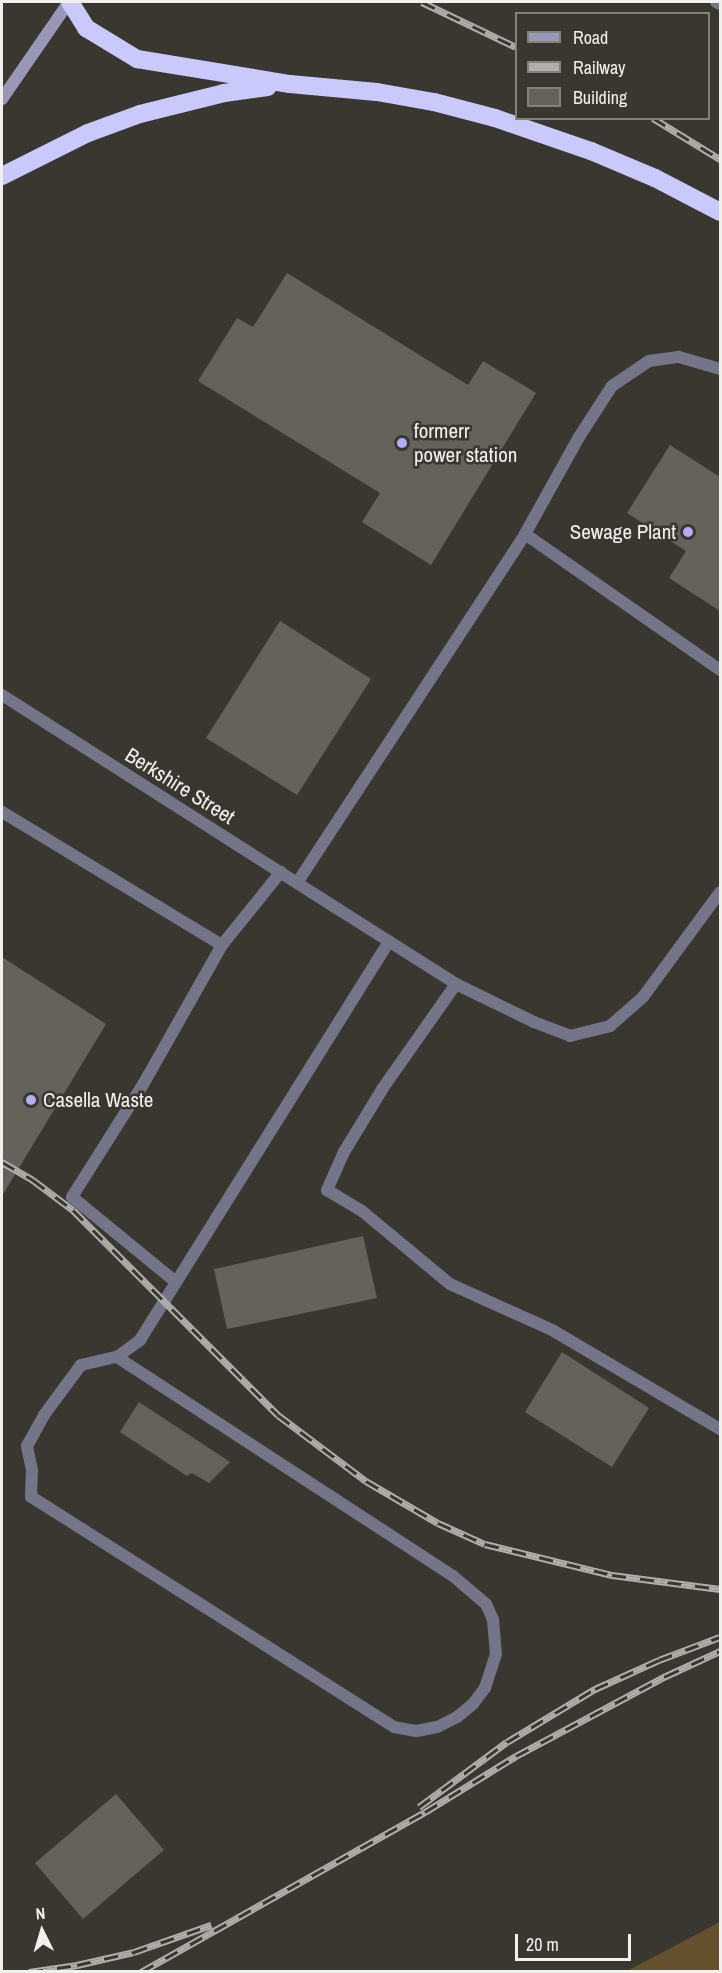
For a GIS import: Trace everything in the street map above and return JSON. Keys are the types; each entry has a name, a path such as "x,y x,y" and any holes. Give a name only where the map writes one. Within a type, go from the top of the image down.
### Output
{"highway":[{"path":"70,2 86,28 136,59 290,84 377,92 434,102 495,118 581,148 655,178 720,212"},
{"path":"2,176 88,134 140,114 224,93 290,84"}],"main road":[{"path":"2,99 70,2"}],"street":[{"path":"716,2 720,4"},
{"path":"297,883 525,534 579,437 612,386 649,361 679,357 720,369"},
{"path":"525,534 720,670"},
{"name":"Berkshire Street","path":"2,695 456,984 534,1022 570,1036 610,1026 643,997 720,892"},
{"path":"2,812 222,945"},
{"path":"176,1282 72,1197 144,1083 222,945 281,872"},
{"path":"117,1357 453,1576 486,1604 493,1620 496,1654 485,1688 473,1704 457,1717 437,1728 416,1731 394,1727 31,1497 32,1470 27,1446 44,1414 81,1365 117,1357 140,1340 389,941"},
{"path":"456,984 383,1088 344,1152 327,1190 362,1211 450,1284 552,1330 720,1429"}],"shaded area":[{"path":"720,1922 720,1971 627,1971"}],"building":[{"name":"formerr power station","path":"287,273 468,385 483,361 536,393 431,565 362,522 380,493 198,381 237,318 253,327"},
{"name":"Sewage Plant","path":"670,445 720,477 720,611 669,578 686,551 627,513"},
{"path":"280,621 371,679 297,795 206,738"},
{"name":"Casella Waste","path":"2,957 106,1024 2,1196"},
{"path":"363,1236 377,1298 227,1329 214,1269"},
{"path":"562,1352 649,1408 612,1467 525,1412"},
{"path":"139,1402 230,1462 209,1483 192,1473 187,1476 120,1432"},
{"path":"116,1794 164,1850 83,1919 35,1863"}],"railway":[{"path":"422,2 515,47"},
{"path":"656,120 720,159"},
{"path":"2,1162 33,1180 73,1210 278,1415 366,1481 438,1523 485,1544 612,1575 720,1589"},
{"path":"419,1807 507,1742 595,1689 659,1660 720,1637"},
{"path":"141,1972 425,1812 516,1756 666,1676 720,1651"},
{"path":"29,1972 77,1965 134,1952 211,1925"}],"place":[{"name":"formerr power station","path":"402,443"},
{"name":"Sewage Plant","path":"688,532"},
{"name":"Casella Waste","path":"31,1100"}]}
